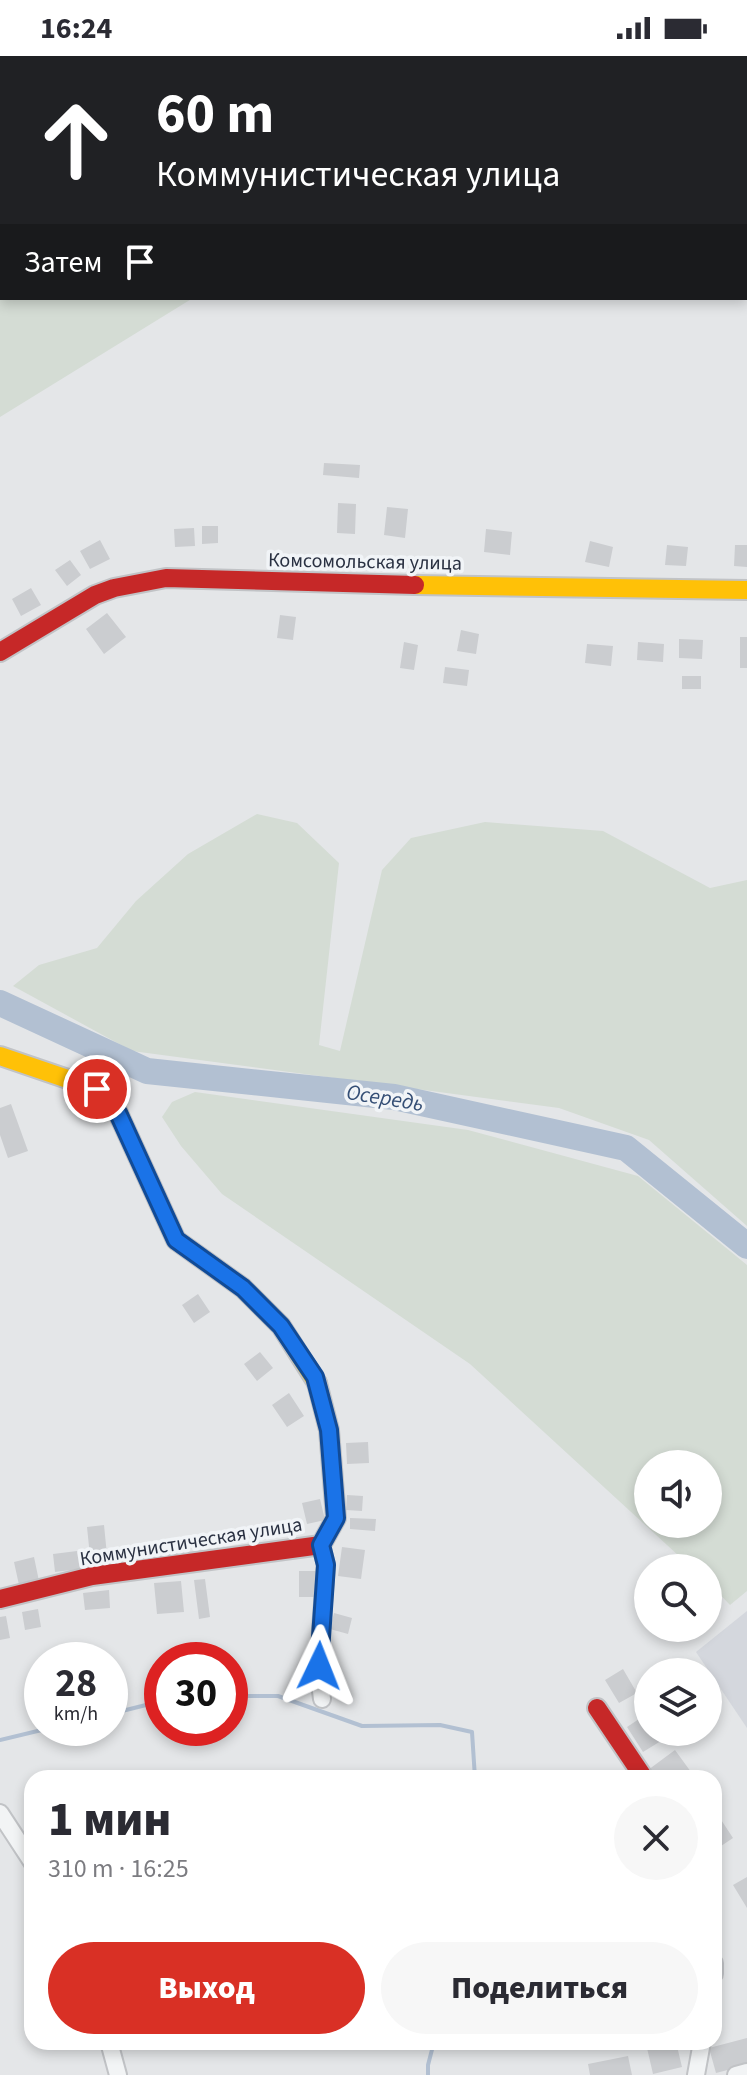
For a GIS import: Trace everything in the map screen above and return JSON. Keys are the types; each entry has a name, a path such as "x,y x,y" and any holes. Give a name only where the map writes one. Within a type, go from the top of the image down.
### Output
{"street":[{"name":"Комсомольская улица","path":"0,652 95,595 166,578 418,586 747,590"},
{"name":"Коммунистическая улица","path":"0,1056 97,1089 118,1113 176,1240 243,1288 281,1326 315,1377 329,1430 336,1518 321,1545 92,1576 0,1599"},
{"path":"321,1545 326,1565 320,1652 322,1699"},
{"path":"597,1708 639,1770"},
{"path":"0,1813 24,1850"},
{"path":"111,2050 118,2075"},
{"path":"696,2075 701,2050"},
{"path":"736,2075 747,2072"}],"shaded area":[{"path":"0,300 190,300 0,417"},
{"path":"257,814 297,823 339,863 319,1045 340,1051 382,870 411,838 485,822 603,831 710,888 747,880 747,1226 649,1140 559,1108 132,1051 13,986 39,965 97,948 136,901 188,854"},
{"path":"195,1092 468,1130 638,1176 747,1265 747,1591 730,1605 722,1597 722,1554 677,1554 659,1538 722,1538 722,1450 634,1450 634,1515 470,1364 222,1194 181,1146 162,1117 172,1102"},
{"path":"747,1611 747,1728 722,1691 722,1658 700,1658 696,1652 708,1642 722,1642 722,1631"}],"building":[{"path":"324,463 360,465 359,478 323,475"},
{"path":"338,503 356,504 355,534 337,533"},
{"path":"387,507 408,509 405,538 384,535"},
{"path":"202,526 218,526 218,543 202,544"},
{"path":"194,528 195,546 175,547 174,529"},
{"path":"486,529 512,532 510,555 484,552"},
{"path":"100,540 110,559 90,569 80,551"},
{"path":"590,541 613,547 609,567 585,562"},
{"path":"667,545 688,547 686,566 665,565"},
{"path":"735,545 747,545 747,567 734,566"},
{"path":"70,560 81,575 67,586 55,570"},
{"path":"31,588 41,605 21,616 12,599"},
{"path":"107,613 126,637 104,654 86,629"},
{"path":"280,615 296,617 293,640 277,638"},
{"path":"461,630 479,634 476,654 457,651"},
{"path":"740,637 747,637 747,668 740,668"},
{"path":"679,639 703,640 702,659 679,658"},
{"path":"404,642 418,645 414,670 400,668"},
{"path":"638,642 664,644 663,662 637,660"},
{"path":"587,644 613,646 611,666 585,663"},
{"path":"445,667 469,670 467,686 443,683"},
{"path":"682,676 701,676 701,689 682,689"},
{"path":"11,1104 28,1151 8,1158 0,1135 0,1108"},
{"path":"198,1294 210,1312 194,1323 182,1305"},
{"path":"260,1352 273,1368 257,1381 244,1364"},
{"path":"289,1393 304,1416 287,1427 272,1405"},
{"path":"368,1442 369,1463 347,1464 346,1443"},
{"path":"347,1495 363,1496 362,1511 346,1510"},
{"path":"320,1499 325,1520 307,1524 302,1503"},
{"path":"350,1518 376,1519 375,1531 350,1529"},
{"path":"104,1525 108,1565 91,1566 87,1527"},
{"path":"342,1547 365,1550 361,1579 338,1576"},
{"path":"85,1550 87,1568 55,1572 53,1554"},
{"path":"34,1557 39,1581 19,1585 14,1562"},
{"path":"299,1571 318,1571 318,1597 299,1597"},
{"path":"205,1579 210,1617 199,1619 194,1580"},
{"path":"181,1581 184,1612 157,1614 154,1583"},
{"path":"109,1590 110,1608 85,1610 83,1593"},
{"path":"38,1609 41,1627 25,1630 22,1612"},
{"path":"334,1613 352,1618 348,1634 330,1629"},
{"path":"6,1616 10,1638 0,1640 0,1617"},
{"path":"623,1669 634,1688 634,1695 619,1703 605,1680"},
{"path":"634,1722 634,1738 627,1727"},
{"path":"639,1746 653,1746 643,1752"},
{"path":"675,1750 690,1770 648,1770"},
{"path":"722,1821 733,1838 722,1845"},
{"path":"747,1877 747,1908 733,1885"},
{"path":"747,2038 747,2065 716,2073 710,2050 722,2050 722,2045"},
{"path":"647,2050 678,2050 682,2067 653,2074"},
{"path":"628,2056 632,2075 590,2075 588,2064"}],"waterway":[{"name":"Осередь","path":"0,1003 147,1071 394,1097 626,1148 747,1246"},
{"path":"248,1696 278,1696 362,1726 440,1725 472,1732 474,1770"},
{"path":"128,1710 144,1706"},
{"path":"0,1740 24,1734"},
{"path":"428,2075 432,2050"}],"traffic: slow":[{"path":"415,585 747,590"},
{"path":"0,1056 97,1089 118,1113 176,1240 243,1288 281,1326 317,1383"}],"traffic: jam":[{"path":"0,652 95,595 166,578 415,585"},
{"path":"0,1599 92,1576 321,1545 336,1518 329,1430 317,1383"},
{"path":"597,1708 639,1770"}],"route":[{"path":"97,1089 118,1113 176,1240 243,1288 281,1326 315,1377 329,1430 336,1518 321,1545 326,1565 319,1666"}]}
